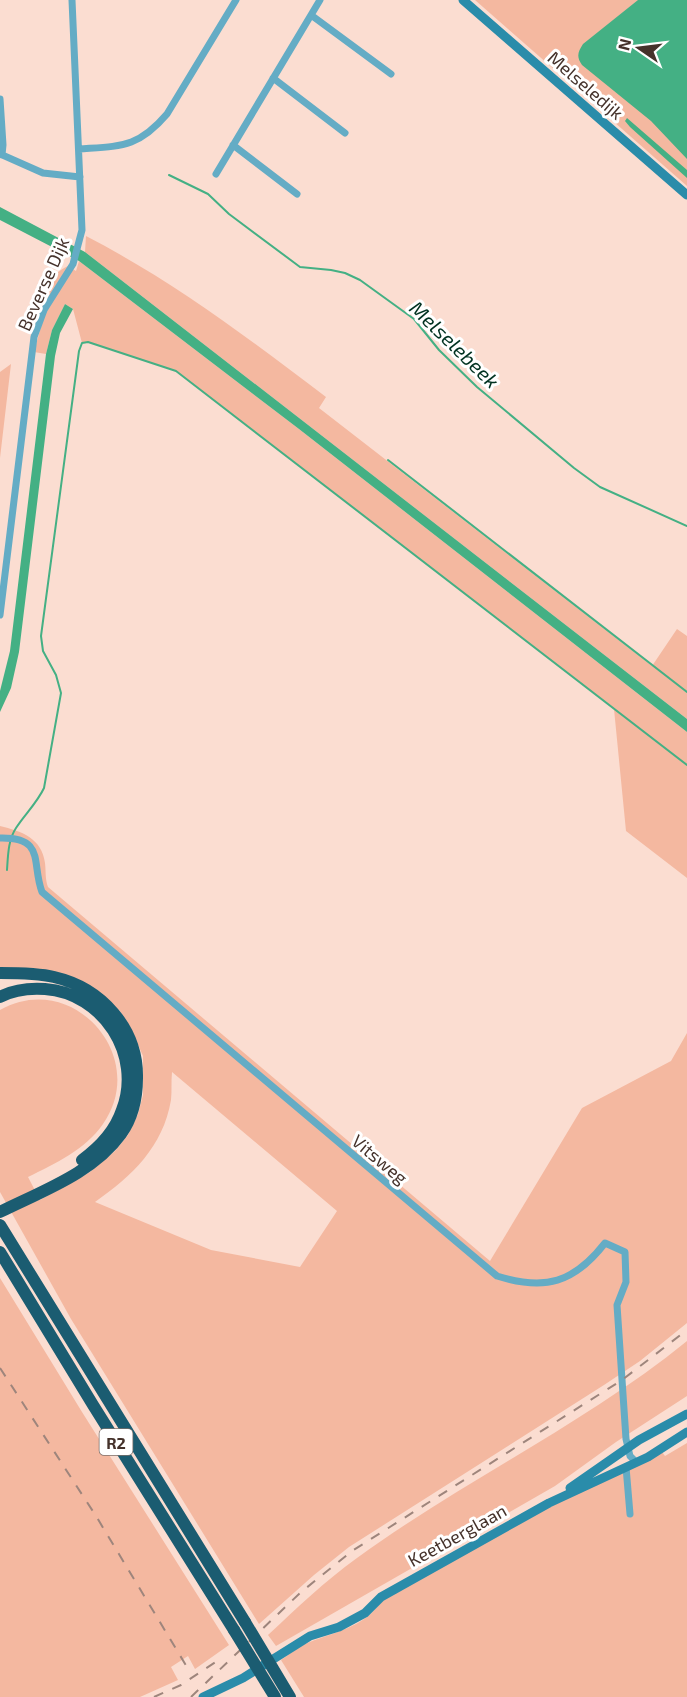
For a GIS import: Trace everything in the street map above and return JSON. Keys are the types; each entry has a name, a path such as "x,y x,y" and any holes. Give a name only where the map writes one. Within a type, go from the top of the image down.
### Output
{"highway":[{"path":"0,973 54,977 75,984 96,996 116,1014 128,1033 136,1057 137,1094 132,1112 122,1132 103,1154 87,1167 0,1203"},
{"path":"0,997 32,988 54,989 74,995 102,1015 119,1040 125,1057 127,1092 123,1110 104,1142 83,1159 0,1213 62,1324"},
{"name":"R2","path":"0,1225 62,1324 240,1626 275,1697"},
{"name":"R2","path":"0,1252 93,1405 290,1697"}],"main road":[{"name":"Melseledijk","path":"464,0 687,195"},
{"name":"Keetberglaan","path":"549,1503 628,1448 687,1414"},
{"name":"Keetberglaan","path":"203,1697 243,1678 318,1632 339,1627 365,1613 381,1597 549,1503 636,1462 687,1432"}],"street":[{"name":"Beverse Dijk","path":"0,615 34,337 45,310 73,264 80,244 82,216 72,0"},
{"path":"79,149 120,146 145,136 155,128 167,114 236,0"},
{"path":"216,174 320,0"},
{"path":"311,15 391,74"},
{"path":"273,78 345,133"},
{"path":"0,99 3,144 1,154 44,173 80,177"},
{"path":"233,146 297,194"},
{"name":"Vitsweg","path":"2,838 16,839 30,846 35,854 38,883 42,892 497,1276 531,1284 554,1281 575,1272 591,1261 605,1243 625,1251 626,1282 616,1305 628,1448"},
{"path":"628,1448 630,1456 636,1462"},
{"path":"626,1467 630,1514"}],"shaded area":[{"path":"475,0 687,0 687,186"},
{"path":"638,0 687,0 687,159 651,121 582,65 578,57 583,44"},
{"path":"558,62 590,84 622,113 621,115 618,116 606,109 558,66"},
{"path":"627,118 687,170 687,178 630,127 625,121"},
{"path":"0,207 85,252 687,719 687,732 299,429 79,261 0,220"},
{"path":"86,236 180,291 326,397 319,408 652,666 677,629 687,636 687,719 85,252"},
{"path":"79,261 299,429 687,732 687,878 626,831 614,709 176,371 88,342 82,343 73,309 65,304 52,330 46,354 34,352 42,323 34,315 42,294 61,270 68,266 76,271"},
{"path":"65,304 73,309 60,333 55,356 19,652 11,688 0,712 0,691 10,651 46,354 52,330"},
{"path":"11,364 0,458 0,372"},
{"path":"0,826 23,833 40,847 48,887 490,1261 582,1108 671,1061 687,1033 687,1323 640,1361 604,1385 349,1547 259,1624 71,1319 0,1192 0,1010 27,1000 54,1001 77,1010 96,1026 110,1048 117,1072 115,1098 103,1124 96,1133 79,1149 28,1177 40,1200 90,1172 115,1151 128,1135 138,1114 143,1095 143,1056 120,1011 98,992 0,968","holes":["172,1072 337,1211 300,1267 211,1250 95,1202 133,1171 153,1146 167,1117 171,1100"]},
{"path":"0,1278 229,1645 195,1669 188,1656 171,1667 178,1680 140,1697 0,1697"},
{"path":"687,1341 687,1396 616,1442 555,1486 276,1646 268,1635 322,1585 357,1558 439,1503 566,1426 648,1371"},
{"path":"687,1443 687,1697 304,1697 281,1660 305,1644 357,1623 375,1610 381,1601 555,1504 662,1452 665,1456"}],"waterway":[{"name":"Melselebeek","path":"169,175 208,194 229,214 300,267 345,273 360,280 414,319 439,350 477,387 574,468 600,487 687,526"},
{"path":"7,870 13,833 44,788 61,693 56,675 43,651 41,636 79,351 82,343 88,342 176,371 687,765"},
{"path":"388,460 687,692"}],"railway":[{"path":"191,1697 300,1593 352,1551 622,1380 687,1330"},
{"path":"0,1368 96,1516 190,1672"},
{"path":"154,1697 181,1685 220,1659"}]}
